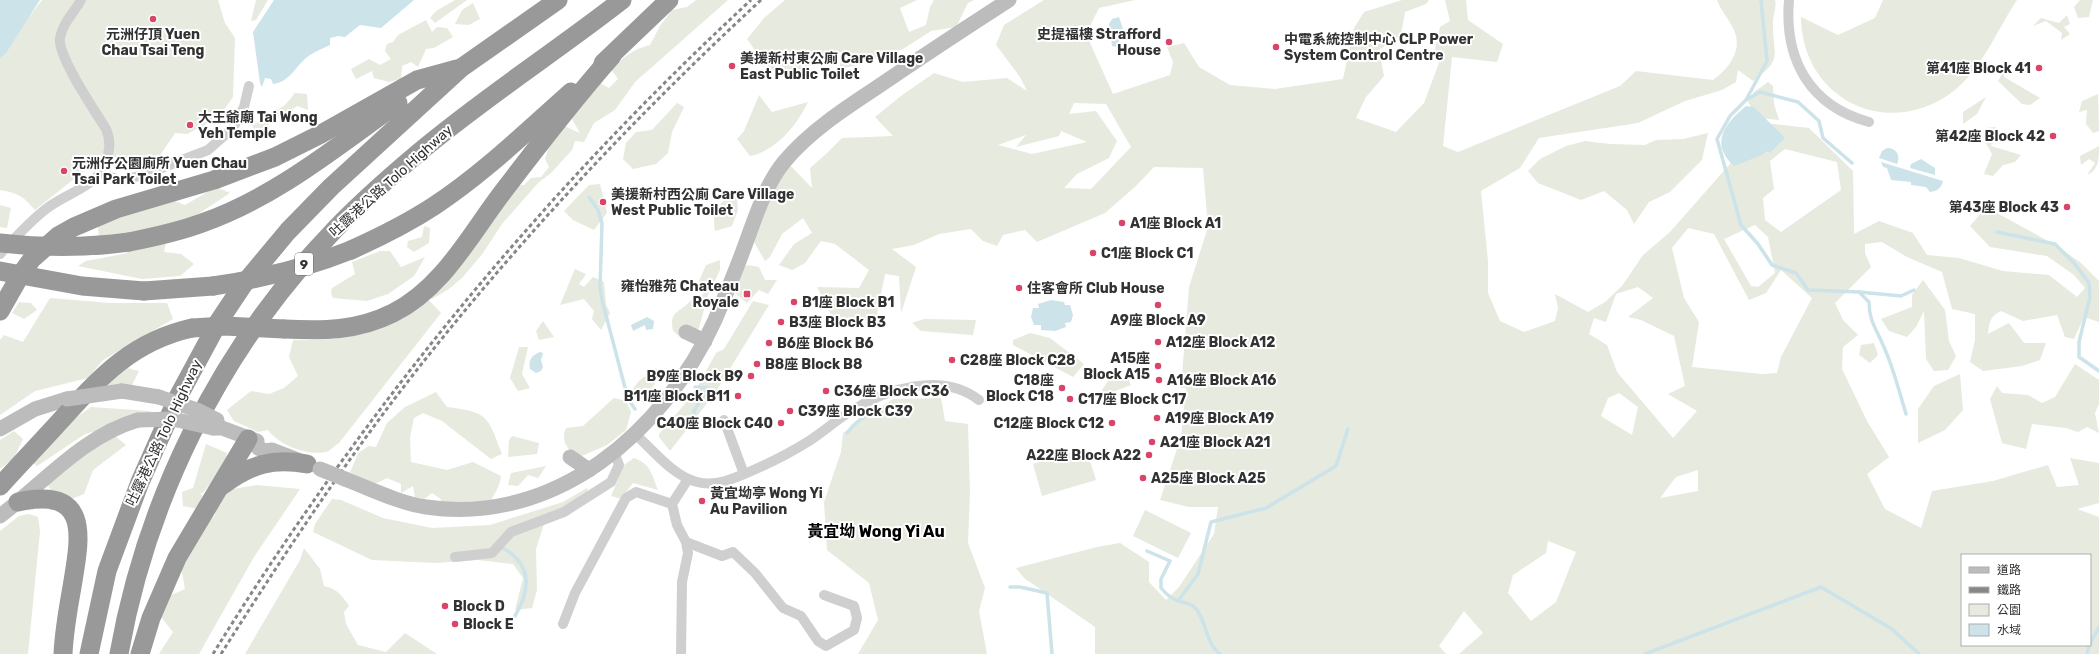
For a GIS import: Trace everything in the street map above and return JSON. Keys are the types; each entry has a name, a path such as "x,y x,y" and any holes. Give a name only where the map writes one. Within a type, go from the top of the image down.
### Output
{"highway":[{"name":"吐露港公路 Tolo Highway","path":"88,654 107,571 132,501 178,397 219,321 243,285 288,230 331,187 461,68 558,0"},
{"name":"吐露港公路 Tolo Highway","path":"119,654 130,597 138,569 150,530 174,472 204,409 222,379 274,303 325,240 354,210 412,159 484,101 622,0"},
{"path":"0,271 82,286 144,291 213,286 273,276 303,268 351,250 415,218 455,191 502,154 612,56 669,0"},
{"path":"0,486 88,391 121,360 155,340 192,328 224,326 325,330 348,329 383,318 412,302 450,264 522,168 612,56"},
{"path":"0,311 21,274 32,259 58,236 74,226 116,208 214,180 275,157 321,134 417,80 461,68"},
{"path":"0,243 58,247 102,246 164,235 204,223 269,193 303,171 438,74"},
{"path":"140,654 151,618 176,558 218,488 252,441"},
{"path":"218,488 242,472 262,464 287,460 314,466"},
{"path":"18,502 37,499 55,501 65,506 72,513 78,526 79,543 66,618 63,654"}],"main road":[{"path":"0,428 23,414 51,403 75,396 122,391 150,394 197,410 217,425 252,441 262,440 266,442 272,450 399,500 424,507 477,509 520,502 550,491 589,470 614,452 635,434 674,391 687,372 705,340 731,283 758,208 771,182 783,163 801,144 852,103 1009,0"},
{"path":"686,332 705,340"},
{"path":"0,516 88,444 112,429 138,420 173,419 217,425"},
{"path":"570,457 589,470"}],"street":[{"path":"0,254 26,225 47,207 77,191 102,173 108,156 109,136 62,53 60,38 67,18 76,10 81,0"},
{"path":"1789,0 1790,40 1802,74 1817,93 1836,109 1858,119 1869,122"},
{"path":"102,173 121,181 146,174 208,150 233,128 244,107 249,86"},
{"path":"635,434 677,472 688,479 713,484 744,474 788,453 864,403 895,391 918,387 946,385 964,390 979,400"},
{"path":"724,420 744,474"},
{"path":"455,558 492,553 512,532 564,512 606,486 611,482 619,465 614,452"},
{"path":"681,654 681,588 688,553 686,542 677,525 672,504 688,479"},
{"path":"563,624 575,593 626,498 636,492 672,504"},
{"path":"686,542 722,556 733,552 755,573 784,608 801,616 818,641 826,646 854,630 857,618 854,606 824,595"}],"green space":[{"path":"42,0 218,0 225,23 235,38 233,97 218,118 187,134 175,133 159,157 143,171 94,163 35,210 20,196 11,192 0,190 0,56"},
{"path":"256,0 268,0 256,20 251,21"},
{"path":"455,0 467,0 435,23 430,18 436,11"},
{"path":"696,0 728,0 635,82 615,110 594,123 584,142 575,141 572,150 551,173 538,183 502,224 483,253 463,277 449,289 432,299 421,289 517,185 524,185 531,178 541,177 549,167 545,159 552,137 564,126 580,133 570,116 596,81 609,88 618,79 611,69 629,54 650,45 660,26 672,10 687,7"},
{"path":"785,0 917,0 900,8 909,32 926,25 930,7 934,0 974,0 968,3 956,27 931,31 903,49 861,64 840,69 840,62 846,52 821,53 805,70 769,70 747,39 764,18"},
{"path":"1044,0 1135,0 1099,8 1086,34 1113,94 1170,75 1173,62 1167,47 1184,43 1199,67 1230,85 1275,89 1343,79 1354,28 1364,12 1402,0 1429,0 1426,4 1405,12 1401,35 1379,50 1384,76 1366,97 1356,118 1396,132 1424,103 1439,63 1435,48 1440,27 1450,21 1445,0 1466,0 1468,20 1503,44 1497,62 1452,57 1443,146 1458,152 1620,86 1636,71 1713,80 1729,65 1736,52 1737,45 1734,30 1717,0 1775,0 1776,6 1773,22 1773,33 1775,56 1769,67 1753,81 1738,70 1736,82 1722,90 1685,101 1638,123 1539,138 1520,168 1481,191 1488,261 1488,293 1500,321 1524,332 1555,321 1558,308 1555,294 1588,312 1605,302 1622,286 1643,255 1670,232 1766,123 1809,128 1853,171 1854,234 1879,221 1913,233 1927,255 1959,258 2003,271 2049,275 2077,297 2085,288 2074,275 2047,256 1990,247 1970,226 1986,207 2057,246 2081,263 2099,281 2099,322 2084,317 2074,339 2065,337 2057,315 2023,321 2001,311 1997,313 1991,320 1988,334 2009,323 2024,343 2046,343 2040,360 2022,366 1983,371 1970,362 1975,340 1975,314 1952,309 1942,272 1907,257 1882,242 1865,244 1865,253 1871,267 1835,303 1843,320 1858,335 1843,347 1842,369 1867,421 1889,457 1867,474 1885,509 1921,528 1932,491 1993,481 2048,465 2057,487 2079,485 2070,458 2099,463 2099,503 2077,509 2099,517 2099,654 1459,654 1483,633 1464,611 1439,646 1446,654 1095,654 1095,627 1024,578 1016,568 1097,547 1120,543 1149,562 1149,582 1166,600 1179,587 1214,534 1218,507 1189,507 1160,500 1181,437 1186,388 1181,388 1189,287 1208,227 1203,168 1154,167 1136,186 1105,213 1037,242 1025,230 1003,235 997,246 983,241 971,229 939,234 914,245 892,249 916,267 901,313 899,276 885,274 876,319 839,325 834,321 817,287 859,288 869,270 835,244 821,241 805,263 792,270 779,265 794,244 812,233 803,218 782,234 770,257 765,261 754,242 767,181 789,164 812,188 810,168 842,138 893,136 875,117 901,96 934,73 963,82 1007,78 1027,91 1020,77 996,45 1004,25","holes":["1074,103 1106,104 1131,147 1091,189 1064,188 1077,174 1109,158 1117,141 1096,111 1069,114","1061,131 1087,142 1032,154 998,145 1026,135 1016,147 1059,136","1785,149 1837,162 1841,190 1781,232 1765,220 1763,198 1774,189 1770,161","1755,225 1768,237 1775,273 1758,287 1751,286 1724,239","1688,228 1714,234 1749,300 1766,293 1781,270 1812,298 1781,357 1777,373 1762,374 1692,367 1699,322 1684,298 1672,248","1638,287 1653,298 1628,317 1641,320 1674,336 1685,386 1668,394 1697,411 1673,438 1617,372 1607,345 1589,334 1594,318 1606,322 1616,294","1619,393 1638,407 1632,435 1601,416 1608,398","1698,470 1698,491 1660,498 1676,477","1548,541 1576,552 1556,602 1531,621 1508,593 1513,575 1546,553"]},
{"path":"1883,0 2017,0 1982,59 1965,81 1955,90 1929,105 1903,112 1878,112 1854,104 1833,90 1816,71 1805,46 1801,17 1838,35 1875,18"},
{"path":"2080,0 2093,0 2089,17 2078,18 2074,7"},
{"path":"473,3 480,19 469,25 455,24 462,10"},
{"path":"2067,15 2070,24 2064,27 2070,34 2061,40 2062,33 2046,21 2033,26 2041,18 2059,23"},
{"path":"426,20 432,32 437,27 447,28 453,37 434,48 426,49 418,67 411,62 402,66 401,79 389,82 374,78 372,71 356,79 351,69 369,59 380,65 391,59 385,51 387,44 393,42 398,35"},
{"path":"2004,71 2004,77 2040,98 2030,105 2022,104 1998,81"},
{"path":"1768,82 1773,86 1774,104 1779,120 1758,118 1748,102 1754,92"},
{"path":"295,93 307,94 308,110 297,106 290,111 288,110 265,127 255,130 252,126 285,105"},
{"path":"2098,94 2099,131 2093,133 2086,124 2087,110 2079,112 2082,101"},
{"path":"759,95 772,112 808,102 792,128 785,136 768,149 750,156 737,139 744,131"},
{"path":"1986,97 1977,114 1963,124 1963,112"},
{"path":"677,103 684,107 672,132 668,153 656,164 633,169 623,159 626,143 636,132 652,130"},
{"path":"1996,127 1991,146 2021,155 2015,162 2003,165 1993,176 1984,174 1992,154 1986,142 1984,133 1985,128"},
{"path":"1708,133 1702,160 1670,192 1649,202 1634,224 1627,210 1604,191 1581,200 1538,183 1528,171 1540,159 1566,146 1585,141 1610,144 1645,145 1656,140 1683,139"},
{"path":"2099,146 2098,164 2091,173 2087,175 2095,163 2089,159 2081,165 2080,156"},
{"path":"600,184 607,213 594,230 573,220 564,211 589,185"},
{"path":"216,187 230,193 192,218 167,239 164,252 181,254 194,264 180,276 142,279 78,266 86,261 128,253 99,240 98,226 112,204 172,200 185,205"},
{"path":"736,188 738,210 732,226 715,231 714,216 716,211"},
{"path":"0,205 11,208 7,228 0,227"},
{"path":"424,226 430,228 429,243 414,252 407,247 408,241 422,237"},
{"path":"380,251 390,251 401,267 425,257 414,276 388,294 367,301 333,298 331,293 332,288 355,274 352,262"},
{"path":"720,260 720,270 708,295 699,328 688,337 682,339 673,331 673,316 694,298 703,295 704,291 699,281 706,265"},
{"path":"747,265 759,267 765,280 777,280 768,294 759,290 747,303 731,288 736,273"},
{"path":"575,269 586,274 579,284 584,287 593,277 604,282 606,305 610,313 601,330 592,319 594,311 584,299 560,305"},
{"path":"1923,280 1945,310 1949,341 1956,356 1948,370 1934,371 1926,359 1924,311 1916,327 1907,337 1889,331 1881,319 1912,307 1912,295"},
{"path":"50,298 110,303 167,303 173,319 103,360 88,378 35,391 0,415 0,340 4,335 23,342"},
{"path":"427,298 441,313 339,443 328,451 319,453 302,451 286,445 268,430 258,432 234,421 227,410 251,391 269,394 284,388 298,376 289,357 293,340 320,340 360,335 385,326 401,318"},
{"path":"753,301 769,305 715,393 670,451 659,437 659,434 694,393 716,353 724,349"},
{"path":"19,302 31,303 37,310 24,319 12,313"},
{"path":"924,319 976,320 973,335 921,331 912,323"},
{"path":"543,321 554,337 539,340 536,331"},
{"path":"1030,333 1050,338 1084,364 1073,377 1013,345 1013,340"},
{"path":"1874,343 1878,355 1870,363 1859,355 1861,345"},
{"path":"519,347 528,347 522,374 530,388 518,391 510,378"},
{"path":"2075,364 2099,380 2099,404 2095,413 2099,433 2087,427 2078,432 2066,428 2032,424 2026,449 2002,443 1990,399 1997,386 2002,393 2028,395 2042,403 2055,397"},
{"path":"123,367 139,371 131,387 102,389"},
{"path":"656,368 660,376 642,402 630,395 638,382"},
{"path":"1960,374 1963,410 1945,430 1918,443 1918,409 1934,386"},
{"path":"1127,376 1131,385 1105,395 1102,390 1108,381"},
{"path":"436,392 447,407 471,411 485,418 490,424 502,454 491,459 442,421 423,413 414,418 410,437 411,462 447,470 473,462 501,476 499,484 488,507 439,507 441,499 432,493 424,499 415,497 413,486 401,493 401,484 387,478 375,484 350,473 358,453 369,446 376,447 387,423 405,407"},
{"path":"614,398 626,401 631,412 626,430 607,445 577,458 564,441 564,433 566,428 583,426"},
{"path":"941,398 945,421 968,424 970,493 968,543 985,588 979,611 987,654 858,654 878,620 869,583 827,550 824,502 841,452 843,433 893,399"},
{"path":"91,407 150,411 151,416 85,434 37,466 30,461 68,423"},
{"path":"14,431 23,439 14,458 0,469 0,440"},
{"path":"114,435 126,445 93,470 84,494 69,500 51,492 46,480"},
{"path":"512,436 539,443 537,454 508,457 509,440"},
{"path":"206,444 227,453 225,464 203,493 200,493 202,496 198,509 183,506 182,492 193,488"},
{"path":"1086,448 1096,480 1042,496 1033,464"},
{"path":"634,458 644,463 650,471 658,490 633,483 621,499 611,496 624,465"},
{"path":"546,466 538,478 528,475 518,486 508,485 511,473"},
{"path":"257,485 300,489 254,557 199,654 159,654 173,632 161,617 167,597 185,589 179,557 195,534 215,515 207,493"},
{"path":"587,488 590,500 544,524 536,549 537,590 532,608 515,610 523,578 513,564 478,560 437,563 372,560 313,532 315,524 332,499 341,500 383,518 432,528 490,525 563,502"},
{"path":"1145,510 1191,533 1178,558 1133,536"},
{"path":"29,514 38,517 40,531 28,654 0,654 0,531 19,516"},
{"path":"304,548 320,569 324,586 339,593 349,606 344,612 346,624 358,645 386,652 405,633 437,654 245,654 300,560"}],"water":[{"path":"0,0 40,0 6,53 0,58"},
{"path":"274,0 414,0 381,28 360,25 345,37 338,36 330,38 330,45 307,57 283,81 273,84 271,79 265,78 262,87 260,83 253,32"},
{"path":"1119,17 1125,35 1120,38 1117,47 1112,46 1109,24 1112,19"},
{"path":"1746,106 1754,107 1785,138 1770,153 1767,151 1762,155 1734,166 1726,158 1722,150 1721,142 1726,127"},
{"path":"1887,148 1893,149 1897,153 1897,164 1879,158 1882,151"},
{"path":"1921,159 1935,168 1935,175 1910,168 1911,164"},
{"path":"1881,162 1943,181 1939,189 1930,192 1926,187 1911,185 1911,182 1891,180 1887,168 1883,167"},
{"path":"1051,300 1064,302 1065,305 1070,305 1073,315 1071,322 1065,323 1066,327 1055,331 1041,330 1041,325 1034,325 1031,317 1033,308 1039,308 1038,304"},
{"path":"647,317 654,321 653,329 646,330 645,325 633,331 631,325"},
{"path":"540,352 543,353 541,360 543,367 541,371 536,373 530,369 530,360 533,356"}],"waterway":[{"path":"1761,0 1767,61 1746,100 1730,116 1717,139 1741,225 1758,244 1772,265 1796,273 1808,290 1859,292 1869,302 1869,309 1873,324 1890,361 1906,414"},
{"path":"1746,100 1760,92 1798,102 1819,121 1823,138 1852,163"},
{"path":"589,197 598,210 602,223 600,288 602,300 628,399 635,409"},
{"path":"1997,232 2055,244 2074,263 2089,283 2090,297 2079,342 2079,357 2099,371"},
{"path":"1859,292 1901,296 1914,290"},
{"path":"693,424 694,411 708,388 695,387"},
{"path":"847,433 867,415 891,408 909,407"},
{"path":"1178,601 1198,574 1211,522 1266,508 1336,466 1348,429"},
{"path":"503,548 519,562 524,570 526,578 524,596 515,616"},
{"path":"1147,551 1170,561 1161,579 1161,588 1171,598 1191,605 1197,610 1212,645 1220,654"},
{"path":"1010,587 1020,587 1047,593 1052,654"},
{"path":"1645,654 1821,587 1892,629 1919,654"},
{"path":"2091,642 2099,627"},
{"path":"2087,654 2089,646"}],"railway":[{"path":"213,654 270,564 331,477 394,392 460,309 528,228 600,150 674,74 751,0"},
{"path":"221,654 323,497 389,406 431,352 520,246 566,195 613,145 711,47 761,0"}],"place":[{"name":"元洲仔頂 Yuen Chau Tsai Teng","path":"153,19"},
{"name":"史提福樓 Strafford House","path":"1169,42"},
{"name":"中電系統控制中心 CLP Power System Control Centre","path":"1276,47"},
{"name":"美援新村東公廁 Care Village East Public Toilet","path":"732,66"},
{"name":"第41座 Block 41","path":"2039,68"},
{"name":"大王爺廟 Tai Wong Yeh Temple","path":"190,125"},
{"name":"第42座 Block 42","path":"2053,136"},
{"name":"元洲仔公園廁所 Yuen Chau Tsai Park Toilet","path":"64,171"},
{"name":"美援新村西公廁 Care Village West Public Toilet","path":"603,202"},
{"name":"第43座 Block 43","path":"2067,207"},
{"name":"A1座 Block A1","path":"1122,223"},
{"name":"C1座 Block C1","path":"1093,253"},
{"name":"住客會所 Club House","path":"1019,288"},
{"name":"雍怡雅苑 Chateau Royale","path":"747,294"},
{"name":"B1座 Block B1","path":"794,302"},
{"name":"A9座 Block A9","path":"1158,305"},
{"name":"B3座 Block B3","path":"781,322"},
{"name":"A12座 Block A12","path":"1158,342"},
{"name":"B6座 Block B6","path":"769,343"},
{"name":"C28座 Block C28","path":"952,360"},
{"name":"B8座 Block B8","path":"757,364"},
{"name":"A15座 Block A15","path":"1158,366"},
{"name":"B9座 Block B9","path":"751,376"},
{"name":"A16座 Block A16","path":"1159,380"},
{"name":"C18座 Block C18","path":"1062,388"},
{"name":"C36座 Block C36","path":"826,391"},
{"name":"B11座 Block B11","path":"738,396"},
{"name":"C17座 Block C17","path":"1070,399"},
{"name":"C39座 Block C39","path":"790,411"},
{"name":"A19座 Block A19","path":"1157,418"},
{"name":"C40座 Block C40","path":"781,423"},
{"name":"C12座 Block C12","path":"1112,423"},
{"name":"A21座 Block A21","path":"1152,442"},
{"name":"A22座 Block A22","path":"1149,455"},
{"name":"A25座 Block A25","path":"1143,478"},
{"name":"黃宜坳亭 Wong Yi Au Pavilion","path":"702,501"},
{"name":"Block D","path":"445,606"},
{"name":"Block E","path":"455,624"}],"district":[{"name":"黃宜坳 Wong Yi Au","path":"876,531"}]}
